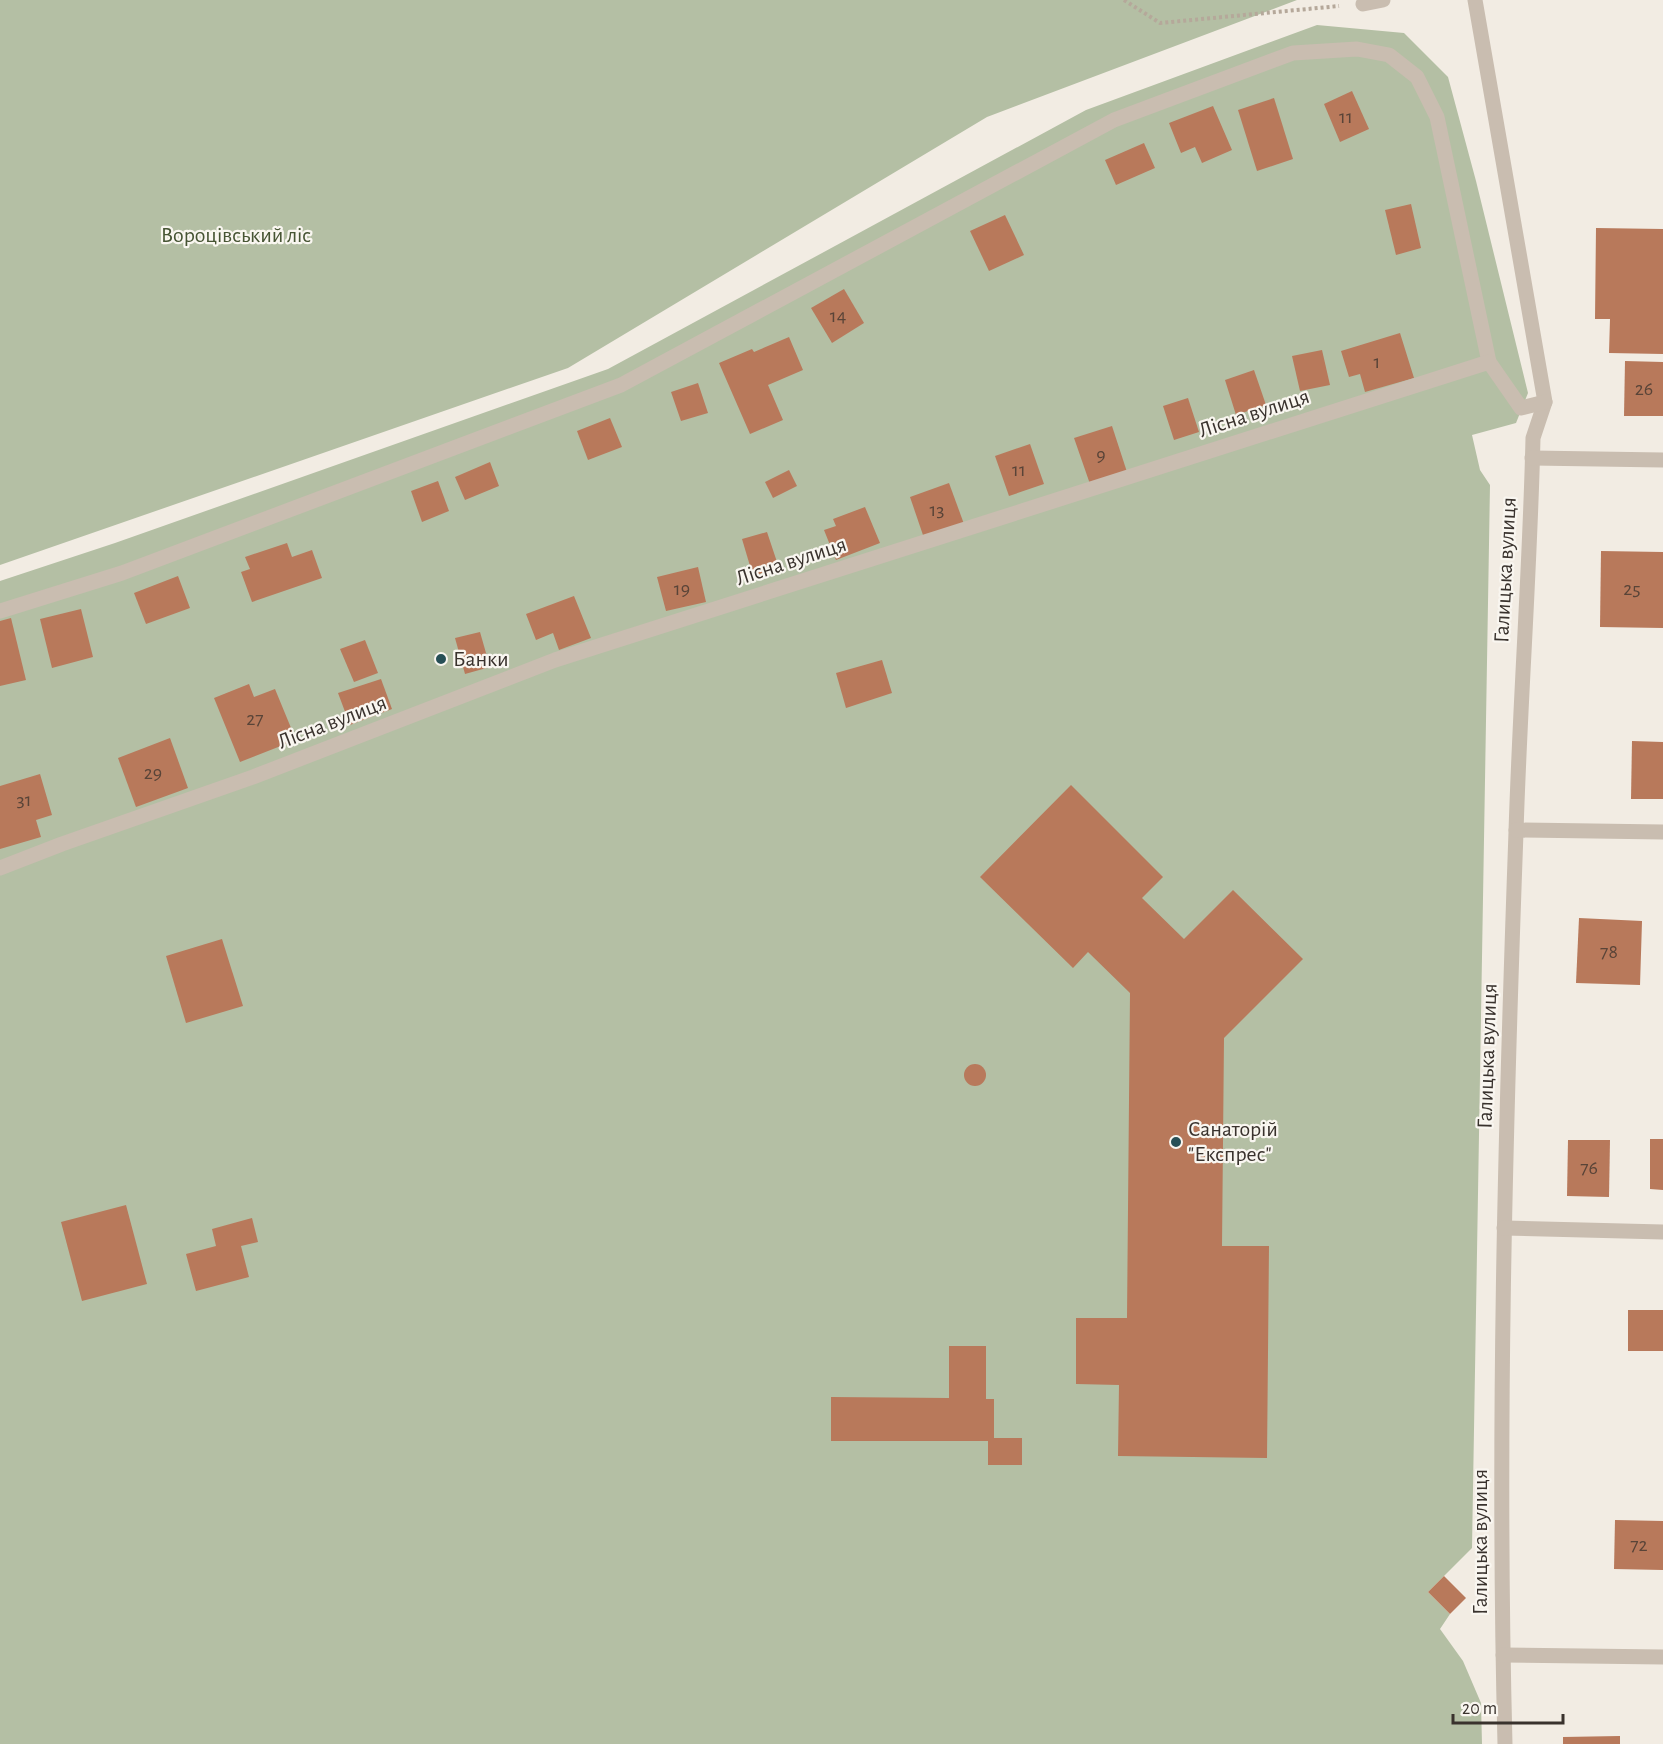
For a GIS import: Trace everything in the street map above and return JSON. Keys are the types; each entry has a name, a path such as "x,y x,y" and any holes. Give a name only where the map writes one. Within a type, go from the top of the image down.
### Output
{"street":[{"path":"1363,4 1383,0"},
{"path":"0,611 122,573 621,384 1114,120 1293,53 1357,49 1389,55 1417,77 1437,117 1490,362 1521,408 1545,402 1475,0"},
{"name":"Лісна вулиця","path":"0,868 253,777 555,660 1490,362"},
{"name":"Галицька вулиця","path":"1505,1744 1503,1655 1504,1228 1516,830 1532,458 1533,438 1545,402"},
{"path":"1532,458 1663,460"},
{"path":"1516,830 1663,832"},
{"path":"1504,1228 1663,1232"},
{"path":"1503,1655 1663,1657"}],"path":[{"path":"1124,0 1160,23 1363,4"}],"green space":[{"name":"Вороцівський ліс","path":"0,0 1297,0 987,117 568,368 0,565"},
{"path":"1317,25 1404,33 1448,77 1528,393 1516,423 1472,435 1480,470 1490,485 1472,1548 1428,1592 1450,1614 1440,1629 1463,1661 1481,1703 1482,1744 0,1744 0,581 115,543 608,369 1086,110"}],"building":[{"path":"1352,91 1369,129 1340,142 1324,104"},
{"path":"1274,98 1293,159 1257,171 1238,110"},
{"path":"1213,106 1232,150 1202,163 1195,147 1181,153 1169,123"},
{"path":"1144,143 1155,168 1116,185 1105,160"},
{"path":"1411,204 1421,248 1396,255 1385,210"},
{"path":"1005,215 1024,255 989,271 970,231"},
{"path":"1596,228 1663,229 1663,354 1609,353 1610,319 1595,319"},
{"path":"844,289 864,323 832,343 811,308"},
{"path":"1400,333 1414,378 1365,392 1360,374 1349,377 1341,351"},
{"path":"789,337 803,370 768,385 783,420 750,434 719,363 752,349 754,352"},
{"path":"1322,350 1330,385 1300,391 1292,356"},
{"path":"1625,361 1663,362 1663,416 1624,416"},
{"path":"1254,370 1266,405 1236,415 1225,380"},
{"path":"698,383 708,413 681,421 671,392"},
{"path":"1188,398 1199,432 1174,440 1163,406"},
{"path":"610,418 622,447 588,460 577,431"},
{"path":"1112,426 1127,472 1090,484 1074,438"},
{"path":"1030,444 1044,484 1009,496 995,456"},
{"path":"490,462 499,486 465,500 455,477"},
{"path":"789,470 797,486 773,498 765,482"},
{"path":"438,481 449,511 422,522 411,491"},
{"path":"949,483 964,524 924,538 910,497"},
{"path":"865,507 880,543 836,560 824,530 836,526 833,519"},
{"path":"767,532 779,568 753,576 742,539"},
{"path":"287,543 292,557 312,550 322,578 252,602 241,572 250,569 245,557"},
{"path":"1601,551 1663,552 1663,628 1600,627"},
{"path":"698,567 706,602 666,611 657,577"},
{"path":"178,576 190,608 146,624 134,593"},
{"path":"574,596 591,638 559,650 553,633 536,640 526,614"},
{"path":"81,609 93,657 52,668 40,619"},
{"path":"11,618 26,680 0,686 0,621"},
{"path":"480,632 490,667 465,674 455,638"},
{"path":"365,640 378,673 354,682 340,649"},
{"path":"882,660 892,693 846,708 836,673"},
{"path":"381,679 392,709 350,725 338,693"},
{"path":"249,684 254,697 275,689 296,740 240,762 214,698"},
{"path":"170,738 188,788 136,807 118,758"},
{"path":"1632,741 1663,742 1663,799 1631,799"},
{"path":"40,774 52,815 36,820 41,837 0,849 0,786"},
{"name":"Санаторій \"Експрес\"","path":"1071,785 1163,877 1142,898 1184,939 1233,890 1303,959 1224,1038 1222,1246 1269,1246 1267,1458 1118,1456 1119,1385 1076,1384 1076,1318 1127,1318 1130,993 1088,952 1073,968 980,877"},
{"path":"1579,918 1642,921 1640,985 1576,983"},
{"path":"222,939 243,1006 186,1023 166,956"},
{"path":"975,1064 983,1067 986,1075 983,1083 975,1086 967,1083 964,1075 967,1067"},
{"path":"1650,1139 1663,1139 1663,1190 1650,1189"},
{"path":"1568,1140 1610,1140 1609,1197 1567,1196"},
{"path":"126,1205 147,1284 82,1301 61,1222"},
{"path":"252,1218 258,1242 241,1246 249,1277 196,1291 186,1254 216,1246 212,1229"},
{"path":"1628,1310 1663,1310 1663,1351 1628,1351"},
{"path":"949,1346 986,1346 986,1399 994,1399 994,1438 1022,1438 1022,1465 988,1465 988,1441 831,1441 831,1397 949,1398"},
{"path":"1615,1520 1663,1521 1663,1570 1614,1569"},
{"path":"1444,1576 1466,1598 1450,1614 1428,1592"},
{"path":"1620,1736 1620,1744 1563,1744 1563,1737"}],"place":[{"name":"Банки","path":"441,659"},
{"name":"Санаторій \"Експрес\"","path":"1176,1142"}]}
